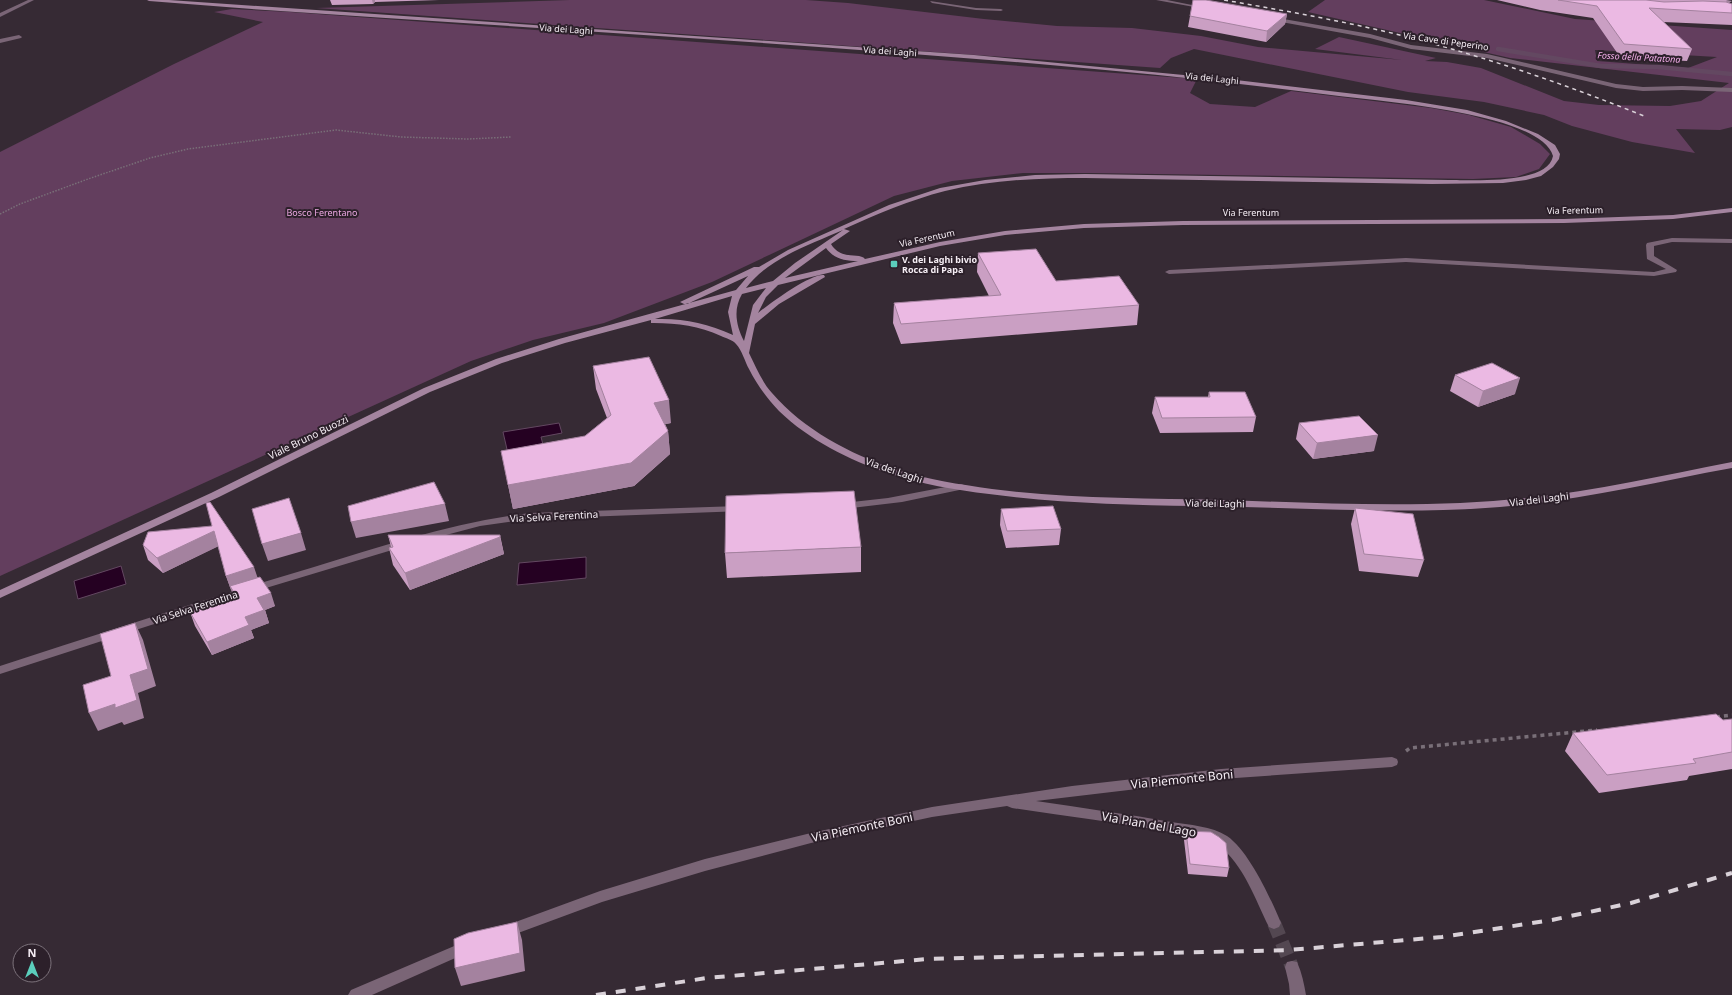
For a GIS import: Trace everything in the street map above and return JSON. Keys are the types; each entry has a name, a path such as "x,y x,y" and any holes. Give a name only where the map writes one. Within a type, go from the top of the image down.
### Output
{"main road":[{"name":"Via dei Laghi","path":"149,0 832,47 1084,66 1184,75 1418,104 1504,121 1530,132 1552,146 1557,156 1546,171 1538,176 1503,181 1098,176 1027,178 949,188 913,199 866,217 771,262 738,292 732,315 734,329 762,385 775,401 805,426 858,457 890,470 932,482 961,487 1046,496 1170,502 1416,506 1462,505 1528,501 1590,493 1732,465"},
{"path":"1713,5 1719,9 1730,0"},
{"name":"Via Ferentum","path":"634,322 738,292 880,258 982,237 1021,231 1077,226 1190,223 1557,221 1672,217 1732,210"},
{"name":"Via dei Laghi","path":"745,353 757,304 775,283 866,217"},
{"path":"827,244 834,254 846,258 880,258"},
{"path":"634,322 720,287 771,262"},
{"path":"752,323 764,311 780,299 801,286 837,269"},
{"path":"634,322 668,320 697,323 716,330 740,342"},
{"name":"Viale Bruno Buozzi","path":"0,594 215,495 444,382 530,351 634,322"}],"street":[{"path":"0,15 32,0"},
{"path":"1158,0 1214,9"},
{"path":"932,2 976,9 1002,10"},
{"path":"1719,9 1726,10"},
{"name":"Via Cave di Peperino","path":"1266,18 1370,36 1411,47 1487,56 1616,86 1643,90 1682,88 1732,90"},
{"path":"0,41 19,37"},
{"path":"1169,272 1406,260 1654,274 1673,270 1650,257 1650,245 1672,240 1732,241"},
{"path":"828,506 893,502 961,487"},
{"name":"Via Selva Ferentina","path":"0,670 266,584 464,526 508,518 530,516 748,509"},
{"name":"Via Piemonte Boni","path":"495,936 600,898 705,865 819,836 932,812 1072,791 1221,774 1392,762"},
{"name":"Via Pian del Lago","path":"1000,802 1138,821 1204,833 1222,840 1236,853 1262,896 1274,923"},
{"path":"356,995 476,943"},
{"path":"1292,967 1297,984 1298,995"}],"path":[{"path":"0,214 20,204 88,179 150,158 188,148 336,130 401,137 468,139 511,137"},
{"path":"1709,718 1732,715"},
{"path":"1392,762 1410,748 1603,730"}],"green space":[{"path":"570,0 806,0 848,3 1057,26 1132,28 1201,36 1258,47 1402,60 1315,49 1339,37 1436,58 1425,61 1447,62 1481,68 1564,101 1599,105 1670,106 1701,101 1729,83 1510,58 1308,12 1325,0 1484,0 1575,19 1732,30 1732,127 1720,130 1676,129 1695,153 1632,142 1572,126 1544,115 1484,102 1408,92 1194,49 1171,58 1160,68 316,8","holes":["1595,50 1717,57 1688,68 1597,61"]},
{"name":"Bosco Ferentano","path":"232,9 290,12 1197,79 1190,93 1210,104 1255,107 1291,91 1431,108 1469,115 1511,127 1540,144 1550,154 1539,169 1516,177 1473,179 1023,173 952,181 894,196 712,282 604,323 533,340 471,361 0,576 0,152 174,64 263,22 214,12"}],"shaded area":[{"path":"559,423 562,433 541,437 545,452 509,458 503,432"},
{"path":"586,557 586,578 517,585 519,563"},
{"path":"121,566 126,584 78,599 74,581"}],"building":[{"path":"1193,0 1206,0 1287,14 1267,31 1190,16"},
{"path":"1558,0 1726,2 1732,4 1732,13 1649,8 1692,49 1624,44 1597,6"},
{"path":"1036,249 1056,281 1119,276 1139,305 901,324 894,303 1001,295 978,253"},
{"path":"649,357 669,400 654,403 668,431 631,463 508,485 501,451 585,436 611,415 593,366"},
{"path":"1492,363 1520,378 1483,391 1455,375"},
{"path":"1209,392 1245,392 1256,417 1162,418 1155,397 1210,397"},
{"path":"1359,416 1378,435 1317,443 1299,423"},
{"path":"434,482 445,504 351,522 348,506"},
{"path":"854,491 861,547 725,553 726,496"},
{"path":"289,498 301,533 262,544 252,509"},
{"path":"210,502 254,567 226,576 214,531 157,558 143,545 148,532 212,526 206,503"},
{"path":"1053,506 1061,529 1007,531 1001,509"},
{"path":"1355,508 1413,514 1424,560 1364,554"},
{"path":"388,535 500,535 500,537 405,573 389,548 393,547"},
{"path":"260,577 271,593 257,598 264,610 245,617 249,625 207,642 190,612 235,594 230,586"},
{"path":"135,623 148,669 130,675 137,700 115,708 115,704 89,713 83,685 111,676 100,634"},
{"path":"1716,714 1723,720 1732,719 1732,752 1693,759 1696,763 1607,775 1573,733"},
{"path":"1186,831 1211,832 1226,843 1229,868 1190,864"},
{"path":"517,922 520,953 455,968 454,939 468,933"}],"waterway":[{"name":"Fosso della Patatona","path":"1498,49 1601,66 1658,67 1732,74"}],"tunnel":[{"path":"1274,923 1292,967"}],"railway":[{"path":"1224,0 1340,22 1438,45 1528,73 1644,116"},
{"path":"596,995 707,978 928,959 1289,950 1442,937 1552,920 1631,903 1732,873"}],"place":[{"name":"V. dei Laghi bivio Rocca di Papa","path":"894,264"}]}
